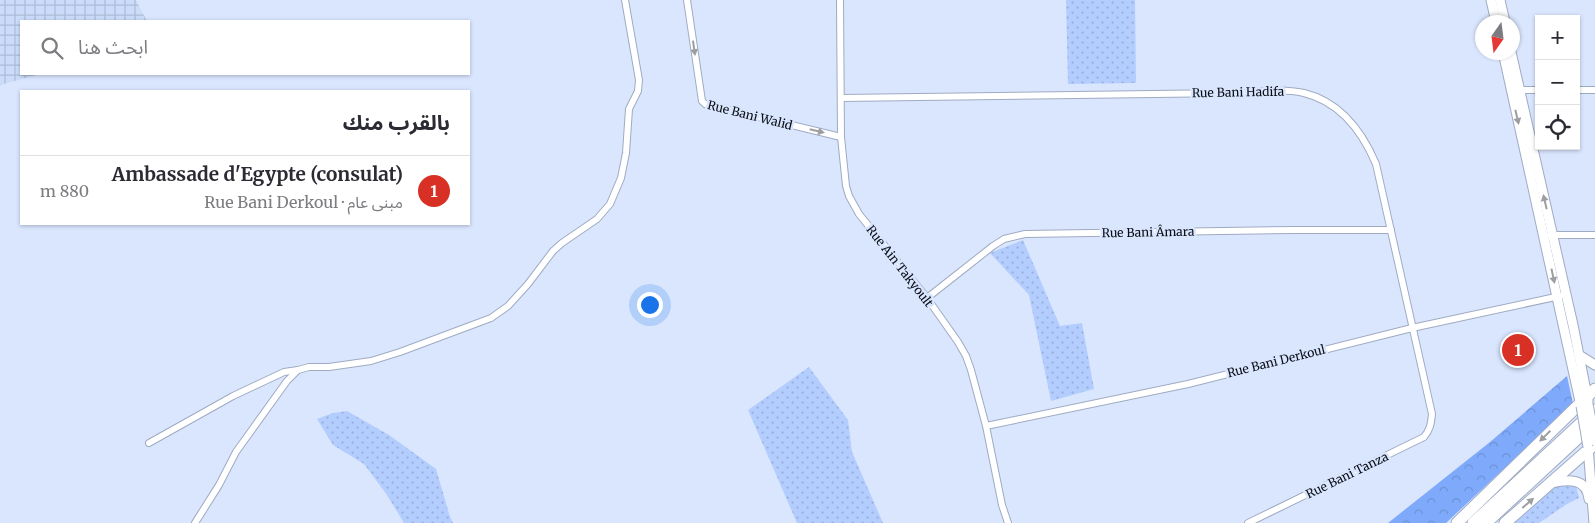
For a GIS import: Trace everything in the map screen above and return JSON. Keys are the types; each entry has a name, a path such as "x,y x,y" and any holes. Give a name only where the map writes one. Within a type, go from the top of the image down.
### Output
{"highway":[{"path":"1457,523 1588,401"},
{"path":"1473,523 1588,401"},
{"path":"1486,523 1595,423"},
{"path":"1505,523 1593,445"}],"street":[{"path":"149,443 234,396 284,372 309,367 329,367 371,361 491,318 508,306 528,284 553,251 605,211 623,171 629,110 639,87 625,0"},
{"name":"Rue Bani Walid","path":"687,0 702,102 706,105 840,136"},
{"name":"Rue Ain Takyoult","path":"840,0 840,136 849,196 859,214 927,298 966,356 986,426 1002,505 1008,523"},
{"path":"1491,0 1494,15"},
{"path":"1500,0 1503,15"},
{"path":"1506,60 1516,90"},
{"path":"1513,60 1516,90 1548,235 1588,401"},
{"path":"1516,90 1535,90"},
{"path":"1580,90 1595,90"},
{"name":"Rue Bani Hadifa","path":"841,98 1282,91 1303,93 1319,98 1349,119 1360,132 1376,164 1432,414"},
{"name":"Rue Bani Âmara","path":"927,298 993,246 1009,238 1026,234 1391,230"},
{"path":"1548,235 1595,235"},
{"path":"1562,295 1579,356 1588,401 1593,445 1594,520"},
{"name":"Rue Bani Derkoul","path":"986,426 1188,384 1412,328 1562,295"},
{"path":"1579,356 1595,365"},
{"path":"195,523 219,485 236,452 287,380 298,370"},
{"name":"Rue Bani Tanza","path":"1248,523 1424,438 1429,431 1432,414"},
{"path":"1550,483 1567,481 1578,482 1585,486 1594,520"}],"shaded area":[{"path":"0,0 136,0 146,20 20,20 20,75 36,75 0,85"},
{"path":"1066,0 1135,0 1136,83 1068,84"},
{"path":"1023,240 1060,326 1082,323 1094,389 1051,401 1029,295 990,253"},
{"path":"809,367 848,420 852,452 883,523 797,523 748,410"},
{"path":"347,411 389,435 436,469 453,523 404,523 387,495 364,464 333,445 317,419 333,413"},
{"path":"1565,484 1576,486 1579,498 1539,523 1514,523 1554,487"}],"green space":[{"path":"1567,376 1573,404 1446,523 1388,523 1490,442"}],"place":[{"name":"Ambassade d'Egypte (consulat)","path":"1518,350"}]}
